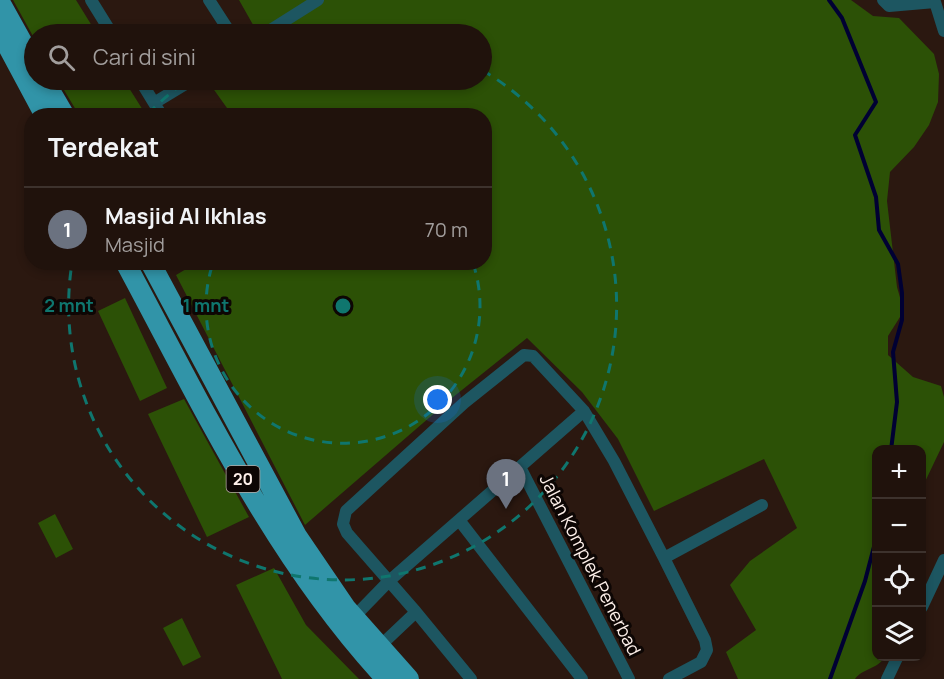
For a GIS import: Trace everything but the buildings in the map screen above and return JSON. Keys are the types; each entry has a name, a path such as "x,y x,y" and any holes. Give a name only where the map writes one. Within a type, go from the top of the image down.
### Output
{"highway":[{"path":"0,2 8,37 24,71"},
{"path":"8,37 24,53"},
{"path":"33,90 41,108"},
{"path":"50,90 60,108"},
{"name":"20","path":"129,270 280,544 335,622 410,679"},
{"name":"20","path":"156,270 279,505 354,618 374,652 386,679"}],"street":[{"path":"91,0 106,24"},
{"path":"209,0 225,24"},
{"path":"280,24 318,0"},
{"path":"883,0 889,6 938,1 944,31"},
{"path":"146,90 157,108"},
{"path":"154,103 175,90"},
{"path":"471,679 347,533 343,524 346,511 464,403 524,355 533,356 584,411 610,453 705,640 707,650 701,662 669,679"},
{"name":"Jalan Komplek Penerbad","path":"354,618 390,581 584,411"},
{"name":"Jalan Komplek Penerbad","path":"520,467 628,679"},
{"path":"664,558 762,505"},
{"path":"459,520 582,679"},
{"path":"926,597 944,560"},
{"path":"374,652 416,612"},
{"path":"887,679 896,661"}],"green space":[{"path":"13,0 76,0 91,24 26,24"},
{"path":"239,0 851,0 873,16 899,18 934,54 939,74 938,102 929,125 914,147 890,172 887,201 897,287 901,301 900,317 888,336 888,355 913,377 941,386 944,397 944,442 926,480 926,445 872,445 872,661 881,661 855,679 738,679 726,652 756,630 730,585 750,561 797,528 764,459 654,511 618,439 582,392 527,338 452,398 305,525 176,275 184,270 492,270 492,108 227,108 214,90 492,90 492,24 253,24"},
{"path":"64,90 130,90 142,108 75,108"},
{"path":"125,298 167,388 140,401 98,311"},
{"path":"184,399 249,517 207,537 148,414"},
{"path":"55,514 73,549 56,558 38,523"},
{"path":"274,568 306,625 359,679 282,679 236,585"},
{"path":"182,618 201,657 183,666 163,628"}],"waterway":[{"path":"829,0 842,18 876,102 855,135 876,197 879,230 898,264 902,293 902,320 893,352 897,402 892,445"},
{"path":"830,679 865,581 872,553"}],"place":[{"name":"Masjid Al Ikhlas","path":"506,509"}]}
